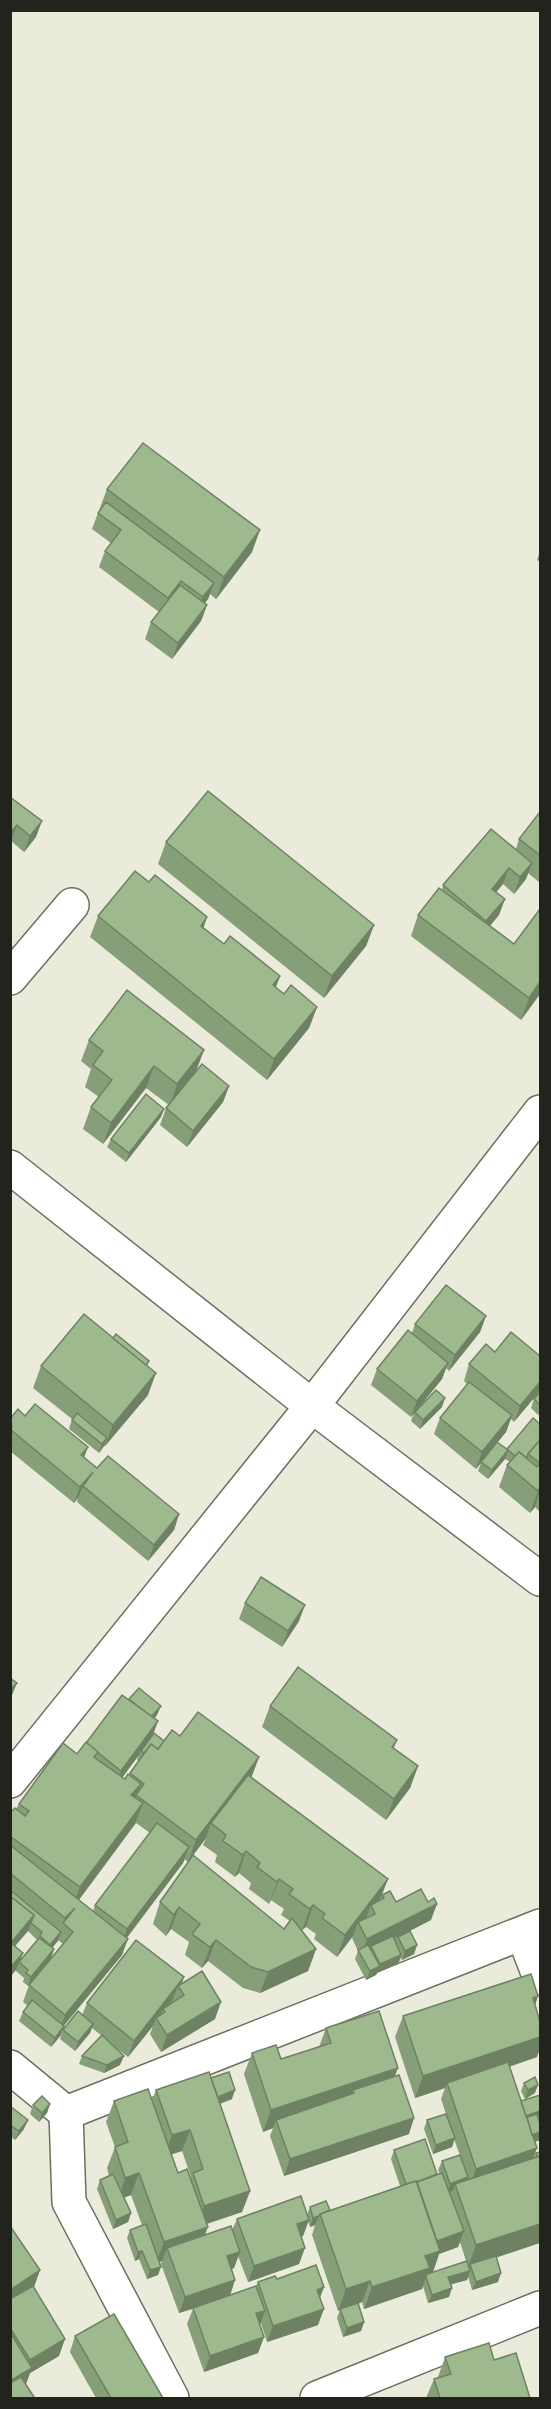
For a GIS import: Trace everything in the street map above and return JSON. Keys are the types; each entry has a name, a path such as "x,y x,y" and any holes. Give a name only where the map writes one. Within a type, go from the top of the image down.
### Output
{"street":[{"path":"10,978 72,905"},
{"path":"10,1781 312,1406 540,1112"},
{"path":"10,1167 312,1406 540,1579"},
{"path":"66,2113 532,1930 540,1978"},
{"path":"10,2067 66,2113 69,2202 172,2398"},
{"path":"317,2398 540,2308"}],"building":[{"path":"143,443 260,530 224,577 107,489"},
{"path":"106,502 214,583 203,597 181,581 168,598 105,551 121,530 98,513"},
{"path":"180,585 207,605 178,643 151,622"},
{"path":"208,791 374,925 332,976 166,842"},
{"path":"10,797 42,821 30,836 17,825 10,833"},
{"path":"540,812 540,855 519,839"},
{"path":"491,829 532,863 520,877 509,868 492,889 505,899 486,921 443,885"},
{"path":"135,871 149,882 155,875 207,917 201,926 224,944 230,936 280,976 273,985 284,994 291,985 317,1007 274,1059 98,916"},
{"path":"439,888 514,944 540,909 540,982 529,998 418,915"},
{"path":"127,990 204,1050 177,1084 154,1066 111,1123 91,1107 112,1080 93,1065 103,1051 89,1040"},
{"path":"202,1064 229,1086 193,1131 166,1108"},
{"path":"146,1094 164,1109 129,1153 111,1139"},
{"path":"446,1285 486,1316 455,1355 415,1324"},
{"path":"84,1314 156,1373 113,1425 41,1366"},
{"path":"408,1330 448,1363 417,1401 377,1369"},
{"path":"511,1332 540,1356 540,1382 520,1406 469,1364 486,1344 495,1352"},
{"path":"116,1334 149,1361 146,1365 113,1338"},
{"path":"469,1382 512,1415 482,1452 440,1418"},
{"path":"436,1390 445,1398 423,1420 415,1412"},
{"path":"540,1392 540,1405 534,1399"},
{"path":"35,1404 88,1447 81,1455 97,1468 108,1456 179,1514 154,1545 83,1486 93,1472 80,1487 11,1430 10,1419 18,1409 25,1416"},
{"path":"77,1413 107,1438 102,1444 72,1420"},
{"path":"533,1418 540,1424 540,1440 527,1458 519,1452 515,1456 507,1449"},
{"path":"540,1440 540,1463 528,1454"},
{"path":"497,1442 508,1450 492,1470 481,1462"},
{"path":"519,1452 537,1467 540,1463 538,1491 507,1465"},
{"path":"261,1577 305,1605 288,1631 245,1603"},
{"path":"298,1667 397,1740 392,1747 418,1766 394,1799 270,1706"},
{"path":"10,1678 17,1683 10,1690"},
{"path":"139,1688 161,1706 151,1717 129,1699"},
{"path":"122,1695 158,1721 121,1771 86,1743"},
{"path":"198,1712 259,1757 196,1840 136,1795 144,1784 130,1773 151,1744 158,1749 172,1730 180,1736"},
{"path":"154,1733 164,1741 158,1749 151,1744 144,1753 141,1751"},
{"path":"86,1742 98,1752 94,1757 125,1779 128,1774 141,1784 131,1795 143,1803 80,1887 10,1836 10,1813 15,1808 25,1816 29,1811 19,1804 63,1743 77,1754"},
{"path":"248,1775 388,1879 345,1935 322,1918 325,1914 313,1905 310,1909 289,1894 293,1889 279,1879 277,1882 257,1867 260,1863 246,1851 243,1855 223,1841 226,1835 211,1823"},
{"path":"157,1823 189,1847 127,1929 95,1905"},
{"path":"10,1845 128,1939 65,2015 29,1985 73,1932 63,1923 75,1908 65,1918 10,1873"},
{"path":"193,1855 284,1929 292,1918 316,1949 268,1972 251,1967 216,1940 210,1947 192,1934 200,1924 179,1907 174,1915 160,1902"},
{"path":"421,1889 428,1902 434,1898 437,1904 367,1939 358,1922 375,1914 371,1905 384,1898 382,1895 390,1891 396,1902"},
{"path":"10,1890 61,1932 50,1945 40,1936 42,1932 31,1923 34,1915 10,1896"},
{"path":"10,1896 34,1915 11,1943 23,1953 10,1968"},
{"path":"410,1931 417,1945 405,1951 398,1937"},
{"path":"393,1936 401,1955 380,1964 371,1946"},
{"path":"39,1938 54,1949 31,1977 26,1973 28,1970 19,1962"},
{"path":"136,1940 184,1977 134,2041 87,2003"},
{"path":"368,1945 380,1966 370,1971 358,1950"},
{"path":"202,1971 221,2002 167,2035 156,2018 165,2012 163,2009 184,1995 178,1986"},
{"path":"531,1974 538,1996 533,1998 540,2022 540,2037 423,2076 403,2016"},
{"path":"32,2000 64,2026 55,2038 23,2012"},
{"path":"78,2011 93,2024 78,2042 63,2030"},
{"path":"379,2011 398,2068 271,2110 252,2053 276,2045 281,2059 331,2043 326,2028"},
{"path":"102,2035 124,2056 107,2065 82,2056"},
{"path":"508,2062 537,2148 476,2169 447,2083"},
{"path":"209,2072 250,2191 204,2206 193,2173 203,2169 190,2130 172,2135 156,2090"},
{"path":"229,2072 235,2090 218,2097 211,2078"},
{"path":"399,2075 414,2118 290,2159 276,2120"},
{"path":"535,2077 538,2085 528,2090 524,2083"},
{"path":"148,2089 178,2173 187,2169 208,2227 164,2242 139,2173 125,2178 115,2147 128,2142 114,2101"},
{"path":"540,2095 540,2111 526,2116 521,2101"},
{"path":"42,2096 50,2104 42,2113 33,2105"},
{"path":"10,2106 28,2120 19,2131 10,2125"},
{"path":"446,2114 455,2138 436,2145 427,2120"},
{"path":"537,2114 540,2132 532,2135 527,2117"},
{"path":"425,2139 437,2174 406,2184 394,2150"},
{"path":"460,2155 468,2177 450,2184 442,2161"},
{"path":"540,2156 540,2224 476,2245 455,2184"},
{"path":"442,2173 464,2231 437,2241 417,2182"},
{"path":"113,2174 131,2213 116,2220 100,2180"},
{"path":"416,2181 440,2251 425,2256 430,2268 372,2287 370,2281 346,2289 320,2214"},
{"path":"301,2196 309,2220 297,2224 305,2248 254,2266 237,2219"},
{"path":"326,2201 330,2210 313,2218 310,2207"},
{"path":"146,2224 161,2267 150,2270 142,2251 138,2252 130,2230"},
{"path":"10,2226 40,2270 10,2290"},
{"path":"231,2226 240,2252 227,2256 235,2280 185,2297 167,2248"},
{"path":"496,2256 501,2273 476,2282 470,2264"},
{"path":"467,2261 470,2271 448,2277 452,2288 432,2295 427,2274"},
{"path":"316,2265 324,2287 317,2290 324,2309 273,2326 258,2282 275,2276 277,2279"},
{"path":"33,2286 65,2339 30,2360 10,2328 10,2299"},
{"path":"256,2286 265,2311 256,2313 264,2337 210,2356 193,2308"},
{"path":"358,2303 364,2322 347,2328 340,2309"},
{"path":"114,2314 163,2398 111,2398 75,2336"},
{"path":"10,2332 32,2368 10,2381"},
{"path":"489,2343 494,2360 516,2353 530,2398 440,2398 434,2379 451,2374 445,2357"},
{"path":"21,2377 34,2397 10,2398 10,2383"}]}
